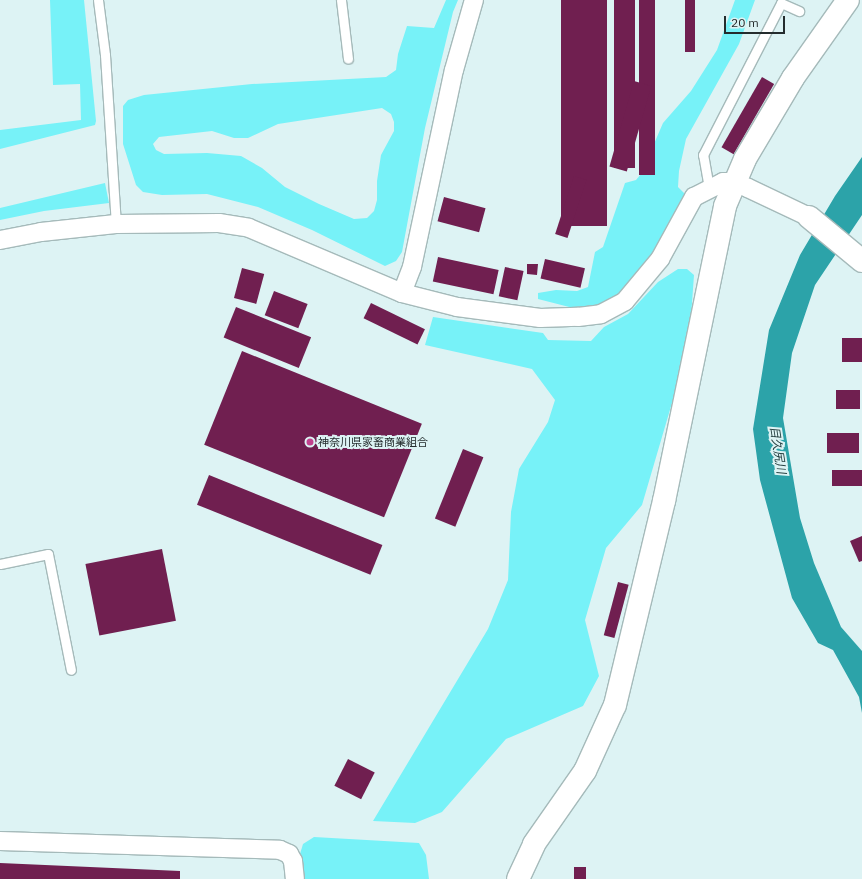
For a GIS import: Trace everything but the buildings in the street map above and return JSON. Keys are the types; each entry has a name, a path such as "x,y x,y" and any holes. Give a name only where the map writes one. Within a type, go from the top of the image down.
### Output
{"street":[{"path":"402,292 412,267 454,70 474,0"},
{"path":"518,879 534,844 585,771 615,705 664,502 725,206 734,182 745,159 793,78 848,0"},
{"path":"0,240 41,232 116,224 219,223 249,228 402,292 456,307 540,318 578,317 601,314 625,301 660,260 694,198 709,188 723,182 734,182 809,217 862,260"},
{"path":"0,841 280,850 288,854 294,861 295,879"}],"lane":[{"path":"98,0 105,54 116,224"},
{"path":"341,0 348,59"},
{"path":"709,188 703,155 781,3 799,11"},
{"path":"0,564 48,554 71,670"}],"shaded area":[{"path":"50,0 84,0 96,121 95,125 0,149 0,130 81,120 80,84 53,85"},
{"path":"446,0 458,0 453,12 425,128 402,252 396,261 385,266 312,230 258,207 207,194 162,195 143,192 136,185 123,144 123,106 128,100 144,95 252,84 386,77 396,70 398,54 407,26 434,28","holes":["382,108 391,114 394,122 394,131 381,155 377,181 377,200 374,211 367,218 354,219 319,204 285,187 262,168 241,156 207,153 164,154 156,150 153,144 159,137 212,131 234,138 248,138 278,124"]},
{"path":"735,0 755,0 739,44 686,139 679,171 678,187 687,196 653,255 625,291 602,306 581,310 538,299 538,293 556,290 577,291 588,287 595,252 603,247 625,183 636,180 641,174 663,123 691,91 717,50"},
{"path":"105,183 109,203 44,211 0,220 0,208"},
{"path":"678,269 687,269 694,275 689,345 642,505 606,548 585,620 599,676 583,706 506,739 442,812 415,823 373,821 488,629 508,580 511,512 519,469 548,422 555,400 532,369 425,345 433,317 543,333 548,340 591,341 604,327 628,314 658,282"},
{"path":"314,837 419,843 426,855 429,879 297,879 297,864 303,844"}],"water":[{"name":"目久尻川","path":"862,157 862,215 815,285 792,353 783,418 800,518 814,563 841,627 862,651 862,713 859,697 833,650 818,643 792,598 760,480 753,429 769,330 800,255 835,196"}],"place":[{"name":"神奈川県家畜商業組合","path":"310,442"}]}
